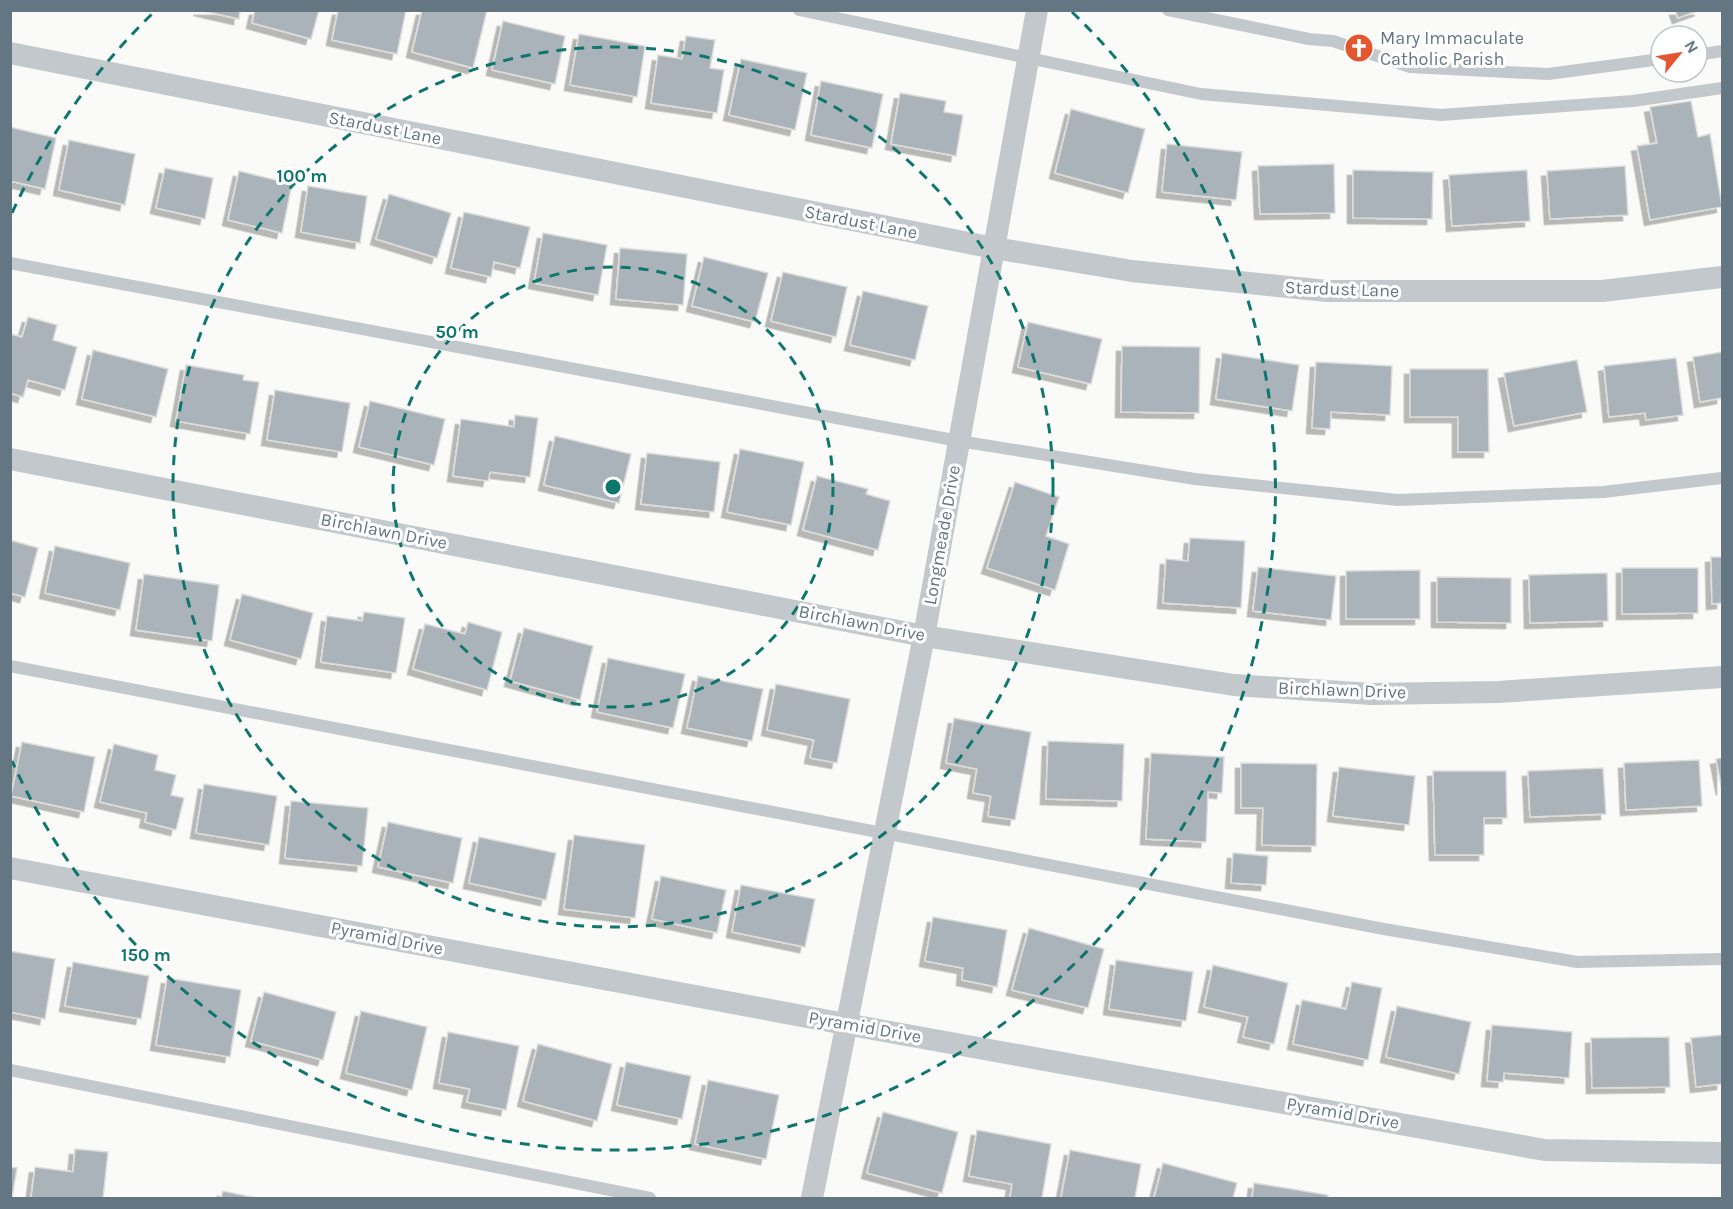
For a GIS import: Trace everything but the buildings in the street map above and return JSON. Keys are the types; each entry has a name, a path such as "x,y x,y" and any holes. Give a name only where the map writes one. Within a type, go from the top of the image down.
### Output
{"street":[{"name":"Longmeade Drive","path":"812,1198 924,636 1037,10"},
{"name":"Stardust Lane","path":"10,54 994,248 1132,272 1327,291 1602,291 1722,277"},
{"name":"Birchlawn Drive","path":"10,459 924,636 1234,685 1372,694 1498,692 1722,677"},
{"name":"Pyramid Drive","path":"10,868 845,1024 1545,1150 1722,1153"}],"lane":[{"path":"799,10 1202,94 1441,115 1634,101 1722,88"},
{"path":"1168,10 1310,39 1333,41 1410,67 1548,74 1649,61"},
{"path":"10,263 959,441 1195,478 1398,500 1603,492 1722,478"},
{"path":"10,666 1384,929 1577,962 1722,959"},
{"path":"10,1070 650,1198"}],"place":[{"name":"Mary Immaculate Catholic Parish","path":"1359,48"}]}
